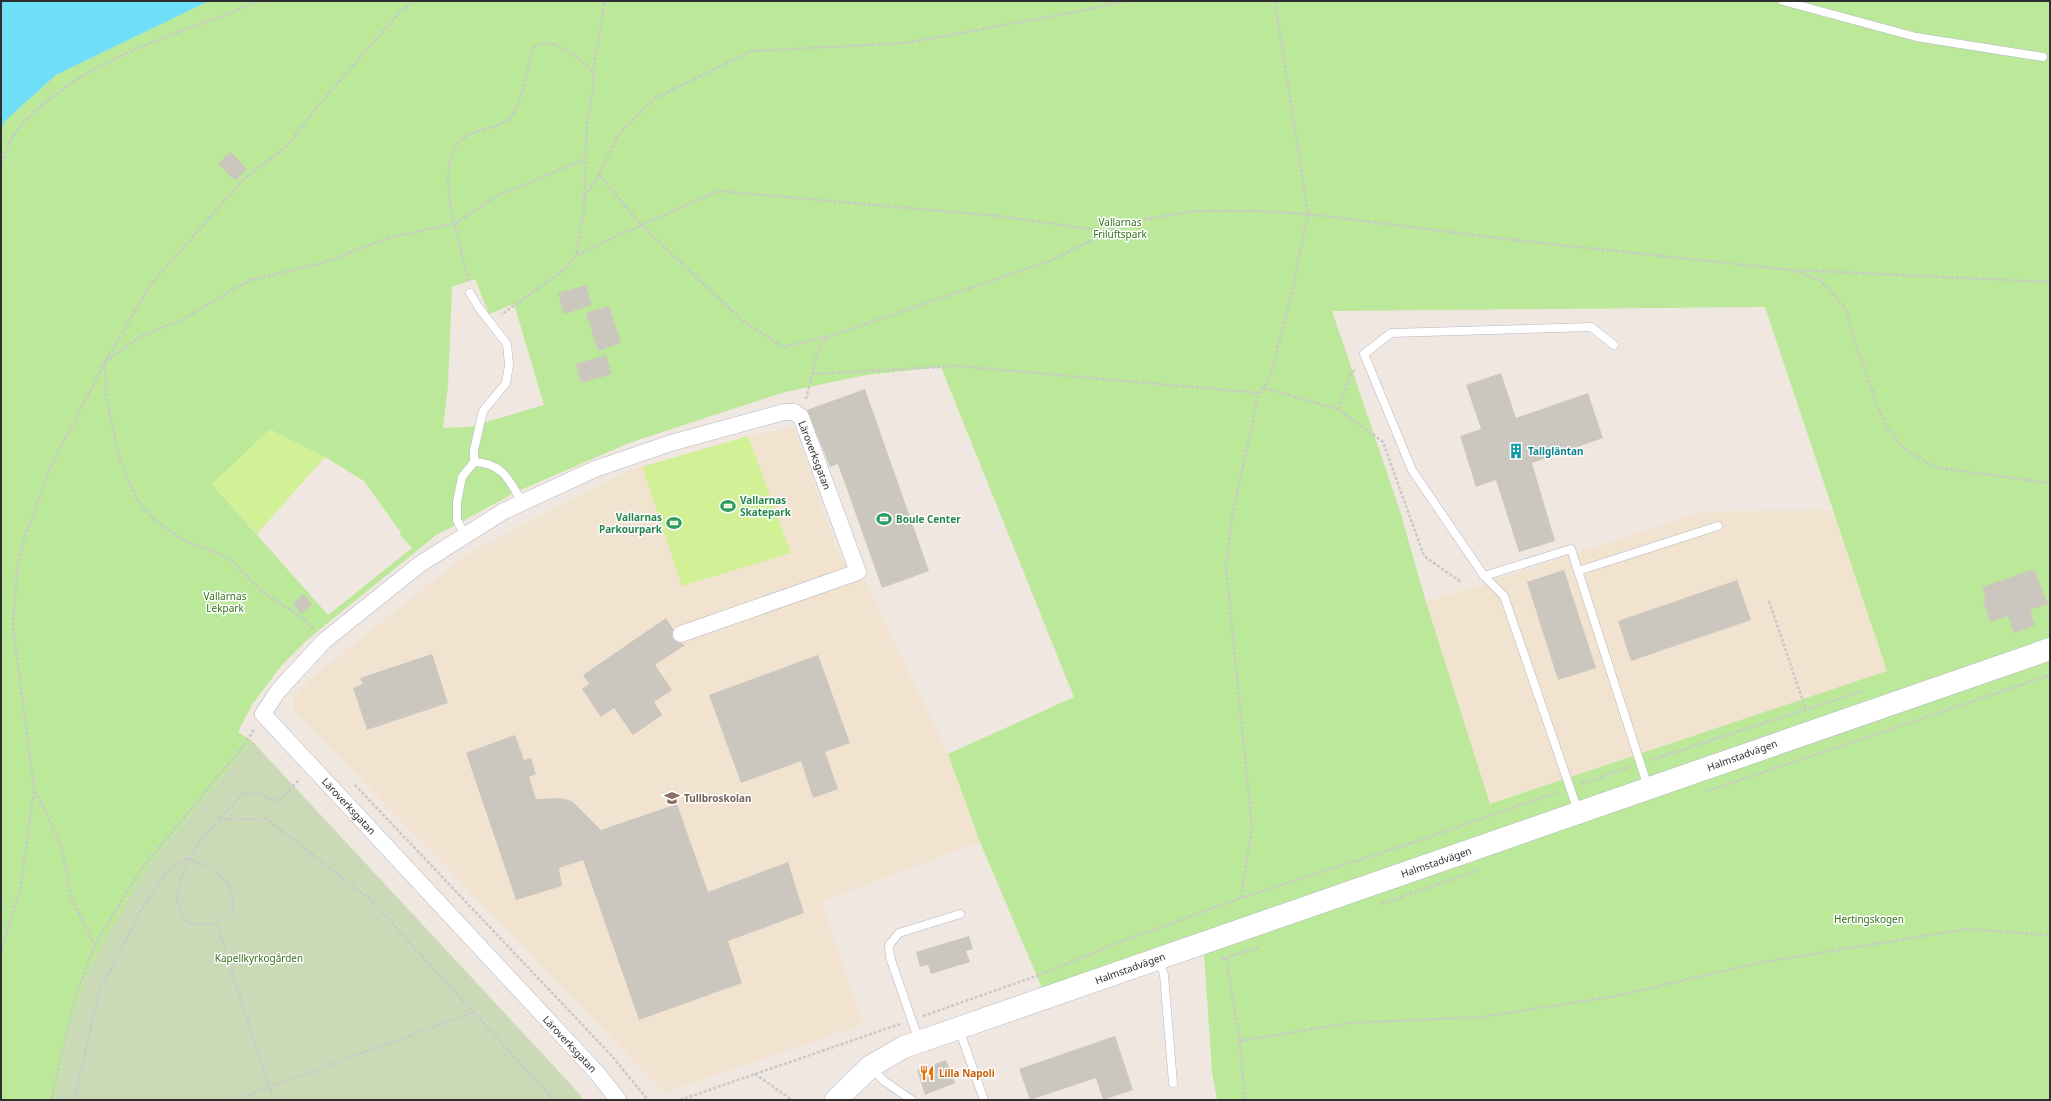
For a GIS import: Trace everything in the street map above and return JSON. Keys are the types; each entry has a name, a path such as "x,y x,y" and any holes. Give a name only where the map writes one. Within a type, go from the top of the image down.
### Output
{"main road":[{"name":"Halmstadvägen","path":"836,1100 871,1066 898,1050 919,1042 1158,957 1578,814 1750,752 2050,649"}],"street":[{"name":"Läroverksgatan","path":"618,1100 598,1074 263,714 278,691 324,642 420,564 465,535 522,502 596,470 671,443 784,412 794,412 801,417 858,572 682,634"}],"lane":[{"path":"1783,1 1916,37 2044,57"},
{"path":"465,535 457,520 457,502 462,477 474,462 474,450 482,411 498,396 506,383 509,365 507,344 490,323 470,293"},
{"path":"1578,814 1504,596 1484,576 1412,470 1364,354 1391,333 1591,326 1614,345"},
{"path":"474,462 487,463 499,468 510,481 522,502"},
{"path":"1578,571 1718,526"},
{"path":"1484,576 1571,549 1648,788"},
{"path":"919,1042 890,957 889,945 899,933 960,914"},
{"path":"1158,957 1164,974 1173,1083"},
{"path":"959,1028 984,1100"},
{"path":"871,1066 884,1081 912,1100"}],"path":[{"path":"1,163 18,129 56,93 111,60 176,33 240,10 258,1"},
{"path":"1,951 21,886 34,788 13,626 16,571 23,542 51,466 105,362 151,284 243,180 286,146 320,103 400,12 415,1"},
{"path":"576,255 584,197 587,121 593,89 593,71 605,1"},
{"path":"584,197 599,175 618,135 654,99 751,51 906,43 1076,12 1125,1"},
{"path":"1241,898 1252,826 1226,568 1233,511 1259,393 1269,381 1292,292 1308,214 1276,1"},
{"path":"470,293 448,184 450,163 456,145 474,132 503,123 513,114 533,49 538,44 549,42 574,54 593,71"},
{"path":"105,362 141,336 181,320 250,280 322,263 389,238 456,223 495,198 586,159"},
{"path":"599,175 641,225 743,321 783,347 830,336 1047,262 1109,232 1140,220 1194,211 1260,211 1308,214 1514,240 1792,270 2050,282"},
{"path":"490,323 534,293 566,268 576,255 718,191 999,216 1109,232"},
{"path":"1792,270 1820,280 1846,309 1854,340 1884,423 1902,447 1933,466 2050,483"},
{"path":"801,417 819,346 830,336"},
{"path":"1338,409 1352,372 1368,361"},
{"path":"105,362 107,404 120,460 136,498 154,520 181,538 229,558 259,589 304,619 324,642"},
{"path":"812,374 958,366 1259,393"},
{"path":"1264,388 1338,409 1383,442 1424,556 1461,582"},
{"path":"1769,602 1806,710"},
{"path":"1701,793 2050,675"},
{"path":"51,1100 76,995 95,945 141,869 245,744 263,714"},
{"path":"188,858 213,868 225,878 234,896 233,910 216,923 195,926 182,918 177,902 179,884 188,858 204,834 244,793 258,792 273,801 280,799 305,774"},
{"path":"350,780 611,1055 648,1100"},
{"path":"34,788 61,844 71,897 95,945"},
{"path":"219,819 266,819 370,899 554,1100"},
{"path":"74,1100 100,990 140,912 170,868 188,858"},
{"path":"1381,904 1484,868"},
{"path":"680,1100 1039,975 1120,942 1231,902"},
{"path":"216,923 274,1100"},
{"path":"1240,1041 1349,1023 1482,1017 1616,996 1758,963 1968,929 2050,935"},
{"path":"1245,1100 1240,1041 1226,958 1263,946"},
{"path":"234,1100 474,1012"},
{"path":"754,1074 792,1100"}],"shaded area":[{"name":"Tullbroskolan","path":"794,427 835,544 852,581 863,577 948,754 980,842 821,902 863,1024 665,1093 294,710 294,697 308,681 466,555 627,471 748,436"},
{"path":"1834,510 1887,672 1490,804 1426,602 1706,511"}],"green space":[{"name":"Vallarnas Friluftspark","path":"209,1 2050,1 2050,1100 1217,1100 1212,1071 1204,954 1050,1007 980,842 948,754 1074,697 941,367 866,375 785,392 629,443 516,492 435,536 308,639 281,666 252,705 238,732 252,741 146,869 69,1031 55,1100 1,1100 1,130 6,120 56,75","holes":["475,279 489,314 514,304 544,405 469,427 443,428 448,386 452,287","1765,307 1887,671 1490,804 1426,602 1399,508 1332,311","325,457 364,481 401,533 400,535 412,548 328,615 212,484"]},
{"path":"270,429 325,457 257,534 212,484"},
{"name":"Vallarnas Skatepark","path":"748,436 791,553 682,586 642,467"},
{"name":"Kapellkyrkogården","path":"252,741 552,1064 581,1096 582,1100 55,1100 69,1031 85,979 105,940 146,869"}],"water":[{"path":"1,1 209,1 56,75 6,120 1,130"}],"building":[{"path":"231,152 247,169 235,181 218,163"},
{"path":"586,285 592,305 564,314 558,293"},
{"path":"609,306 621,343 598,351 586,313"},
{"path":"606,355 612,374 581,383 576,364"},
{"name":"Tallgläntan","path":"1501,373 1516,418 1588,393 1603,438 1532,463 1555,541 1519,552 1496,480 1476,487 1460,436 1481,429 1466,385"},
{"name":"Boule Center","path":"865,389 929,571 882,588 838,464 830,467 807,410"},
{"path":"2034,569 2048,604 2030,610 2035,625 2014,633 2008,616 1990,622 1983,600 1986,599 1982,587"},
{"path":"1564,570 1596,668 1558,680 1527,582"},
{"path":"1737,580 1751,620 1631,661 1618,621"},
{"path":"304,594 312,605 301,614 293,603"},
{"path":"666,618 673,629 672,637 675,641 685,645 655,665 672,690 654,702 662,715 633,735 614,708 601,717 582,689 589,684 583,675"},
{"path":"432,654 448,703 367,730 353,688 363,684 360,678"},
{"path":"818,655 850,743 825,752 838,789 813,798 801,761 741,783 709,695"},
{"path":"515,735 524,760 531,758 536,774 529,777 536,799 560,798 572,801 601,830 677,804 708,892 788,862 804,913 728,941 742,983 639,1020 583,860 559,868 562,886 516,900 466,753"},
{"path":"969,936 973,949 966,951 970,962 931,974 928,965 920,967 916,952"},
{"path":"1115,1036 1133,1090 1103,1100 1096,1078 1030,1100 1019,1069"},
{"path":"946,1060 955,1083 925,1095 917,1070"}],"place":[{"name":"Tallgläntan","path":"1516,451"},
{"name":"Vallarnas Skatepark","path":"728,506"},
{"name":"Boule Center","path":"884,519"},
{"name":"Vallarnas Parkourpark","path":"674,523"},
{"name":"Tullbroskolan","path":"672,798"},
{"name":"Lilla Napoli","path":"927,1073"}],"park label":[{"name":"Vallarnas Lekpark","path":"225,602"},
{"name":"Hertingskogen","path":"1869,919"}]}
